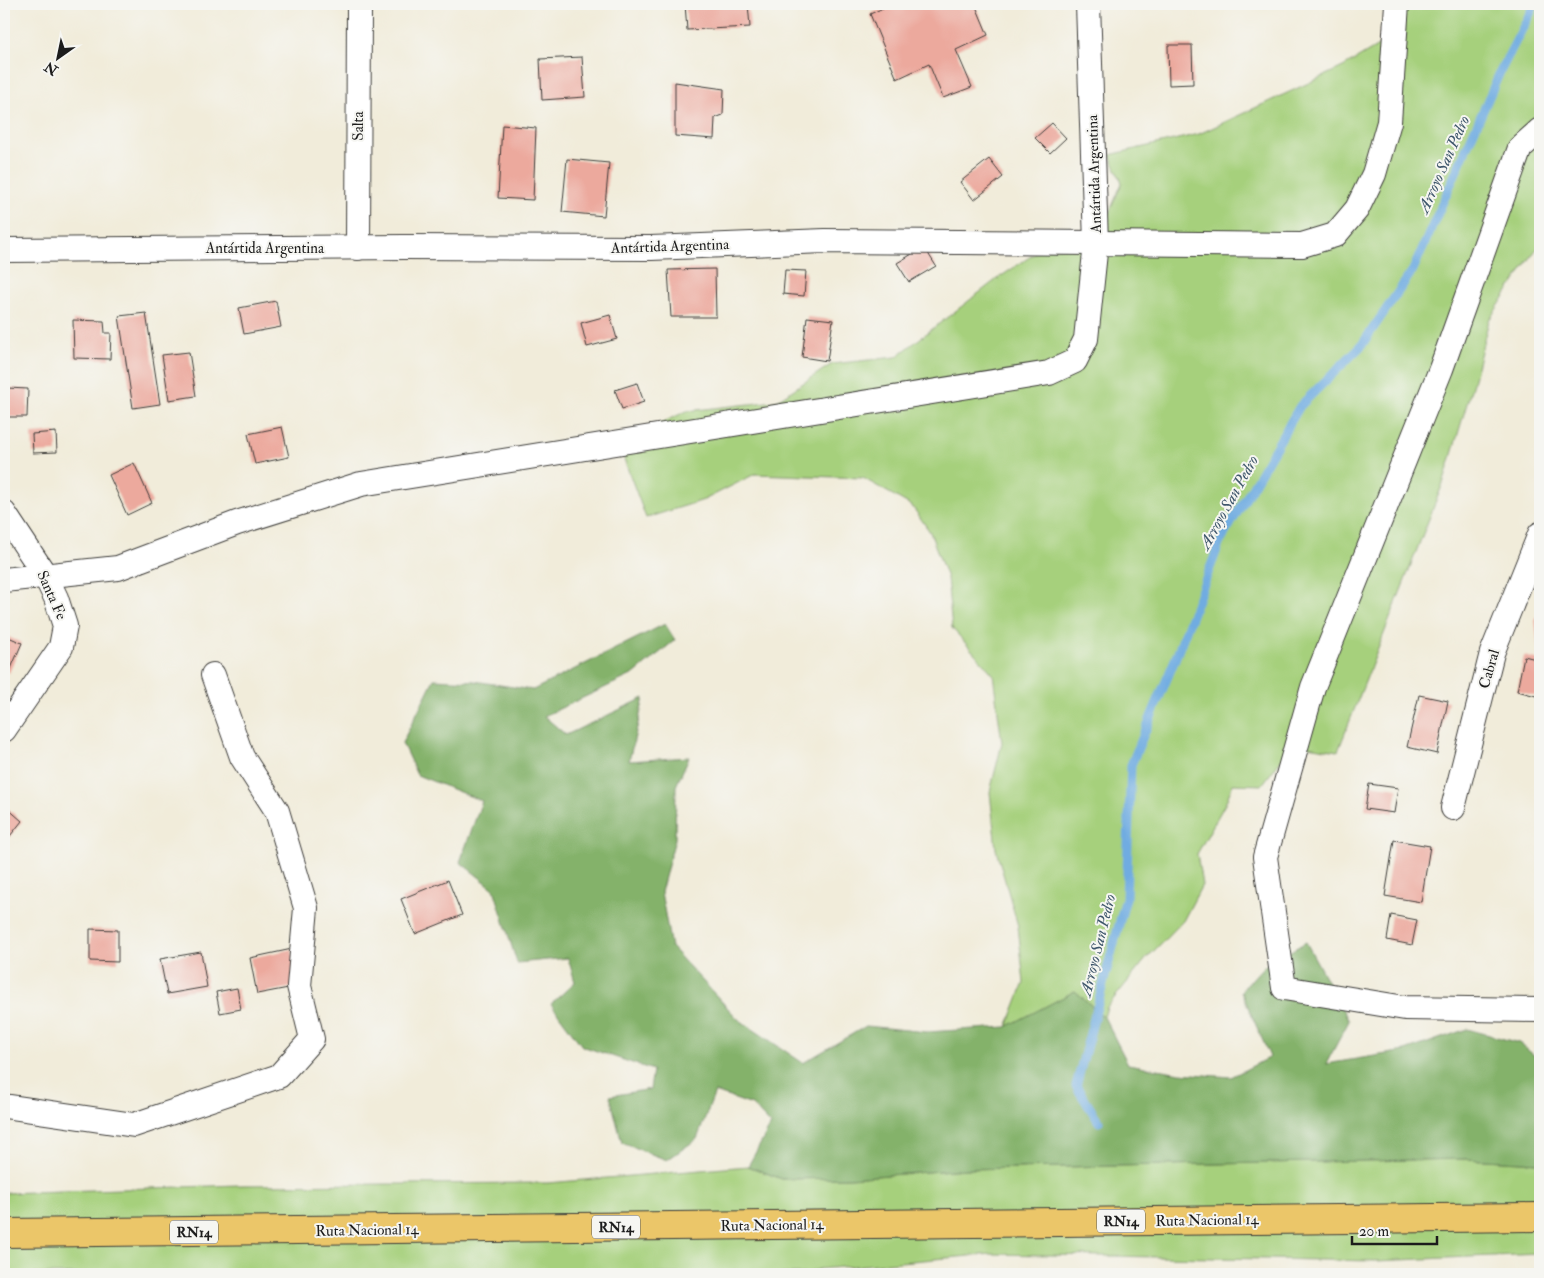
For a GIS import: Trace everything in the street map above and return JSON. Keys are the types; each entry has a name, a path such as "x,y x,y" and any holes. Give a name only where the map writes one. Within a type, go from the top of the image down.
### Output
{"highway":[{"name":"Ruta Nacional 14","path":"4,1233 748,1226 991,1221 1072,1222 1540,1217"}],"street":[{"name":"Salta","path":"358,4 358,248"},
{"name":"Antártida Argentina","path":"4,250 652,248 825,240 1096,243 1088,4"},
{"path":"4,580 118,568 237,523 360,484 1049,373 1075,361 1086,339 1096,243 1302,246 1335,235 1357,209 1374,174 1389,122 1398,4"},
{"path":"1540,130 1520,148 1441,369 1313,687 1265,857 1284,988 1405,1008 1540,1010"},
{"name":"Santa Fe","path":"4,513 45,575 56,598 65,626 61,647 4,730"},
{"name":"Cabral","path":"1453,808 1492,653 1540,534"},
{"path":"4,1106 134,1125 279,1076 312,1040 300,986 306,908 277,811 242,757 214,675"}],"green space":[{"path":"1389,4 1540,4 1540,246 1489,320 1445,478 1338,751 1301,745 1280,761 1262,785 1233,784 1225,804 1197,854 1202,885 1183,921 1146,959 1107,1007 1104,1017 1075,991 1007,1027 1024,983 1018,926 996,849 990,792 1002,743 993,674 952,628 947,578 930,532 912,506 863,478 755,474 704,500 646,518 618,443 687,411 776,401 832,364 896,357 997,279 1040,250 1096,243 1122,183 1110,155 1199,134 1343,67 1380,45"},
{"path":"665,624 675,640 634,674 544,716 566,735 644,698 629,761 689,757 676,786 675,839 661,892 671,947 738,1019 803,1063 866,1026 927,1032 1006,1027 1075,991 1104,1017 1128,1064 1180,1073 1231,1077 1270,1057 1241,991 1263,967 1306,942 1349,1021 1326,1064 1405,1051 1467,1029 1519,1043 1540,1060 1540,1163 1465,1159 965,1169 850,1178 782,1179 748,1166 771,1125 752,1105 715,1092 697,1139 667,1160 622,1143 610,1096 650,1089 653,1070 582,1046 551,1004 575,982 568,958 517,963 494,889 460,862 482,801 417,775 402,743 434,679 474,681 533,690"},
{"path":"1465,1159 1540,1163 1540,1254 1376,1261 993,1254 819,1269 806,1274 4,1274 4,1193 239,1185 548,1183 748,1166 782,1179 850,1178 965,1169"}],"building":[{"path":"685,4 748,4 750,27 687,30"},
{"path":"892,4 975,4 988,35 956,50 972,87 943,98 929,64 897,79 870,14"},
{"path":"1168,45 1192,45 1193,84 1169,85"},
{"path":"582,57 585,97 542,100 540,59"},
{"path":"675,82 724,89 723,115 715,118 714,139 675,136"},
{"path":"1052,123 1066,138 1050,153 1035,138"},
{"path":"502,125 536,128 533,200 498,198"},
{"path":"567,159 609,163 604,216 562,212"},
{"path":"989,159 1003,177 974,200 960,182"},
{"path":"924,247 936,266 909,282 897,263"},
{"path":"715,269 716,317 671,317 668,270"},
{"path":"785,270 806,271 804,296 783,294"},
{"path":"276,301 281,327 244,334 239,308"},
{"path":"146,313 160,404 133,408 119,316"},
{"path":"610,315 617,339 587,347 581,323"},
{"path":"807,317 833,320 827,361 802,357"},
{"path":"73,320 104,321 105,333 111,333 110,359 74,358"},
{"path":"189,352 196,396 169,400 162,355"},
{"path":"637,383 644,402 622,409 615,390"},
{"path":"7,388 28,389 27,417 7,417"},
{"path":"282,427 289,457 255,464 248,434"},
{"path":"56,432 57,452 33,453 32,434"},
{"path":"134,463 152,503 127,515 109,475"},
{"path":"1535,618 1540,618 1540,649 1538,649"},
{"path":"4,635 22,643 9,673 4,670"},
{"path":"1524,656 1540,660 1540,697 1517,691"},
{"path":"1419,695 1448,701 1437,754 1407,747"},
{"path":"1369,784 1398,788 1394,813 1365,809"},
{"path":"6,807 22,821 6,841 4,839 4,810"},
{"path":"1394,840 1430,846 1421,902 1385,896"},
{"path":"448,880 462,915 415,934 401,899"},
{"path":"1391,915 1417,920 1412,945 1387,940"},
{"path":"90,929 118,930 118,962 90,961"},
{"path":"292,949 299,986 257,994 250,958"},
{"path":"201,952 207,987 167,994 160,959"},
{"path":"237,988 241,1009 220,1013 216,992"}],"waterway":[{"name":"Arroyo San Pedro","path":"1099,1122 1076,1086 1126,898 1131,765 1174,662 1220,542 1300,406 1361,346 1413,270 1500,72 1535,4"}]}
